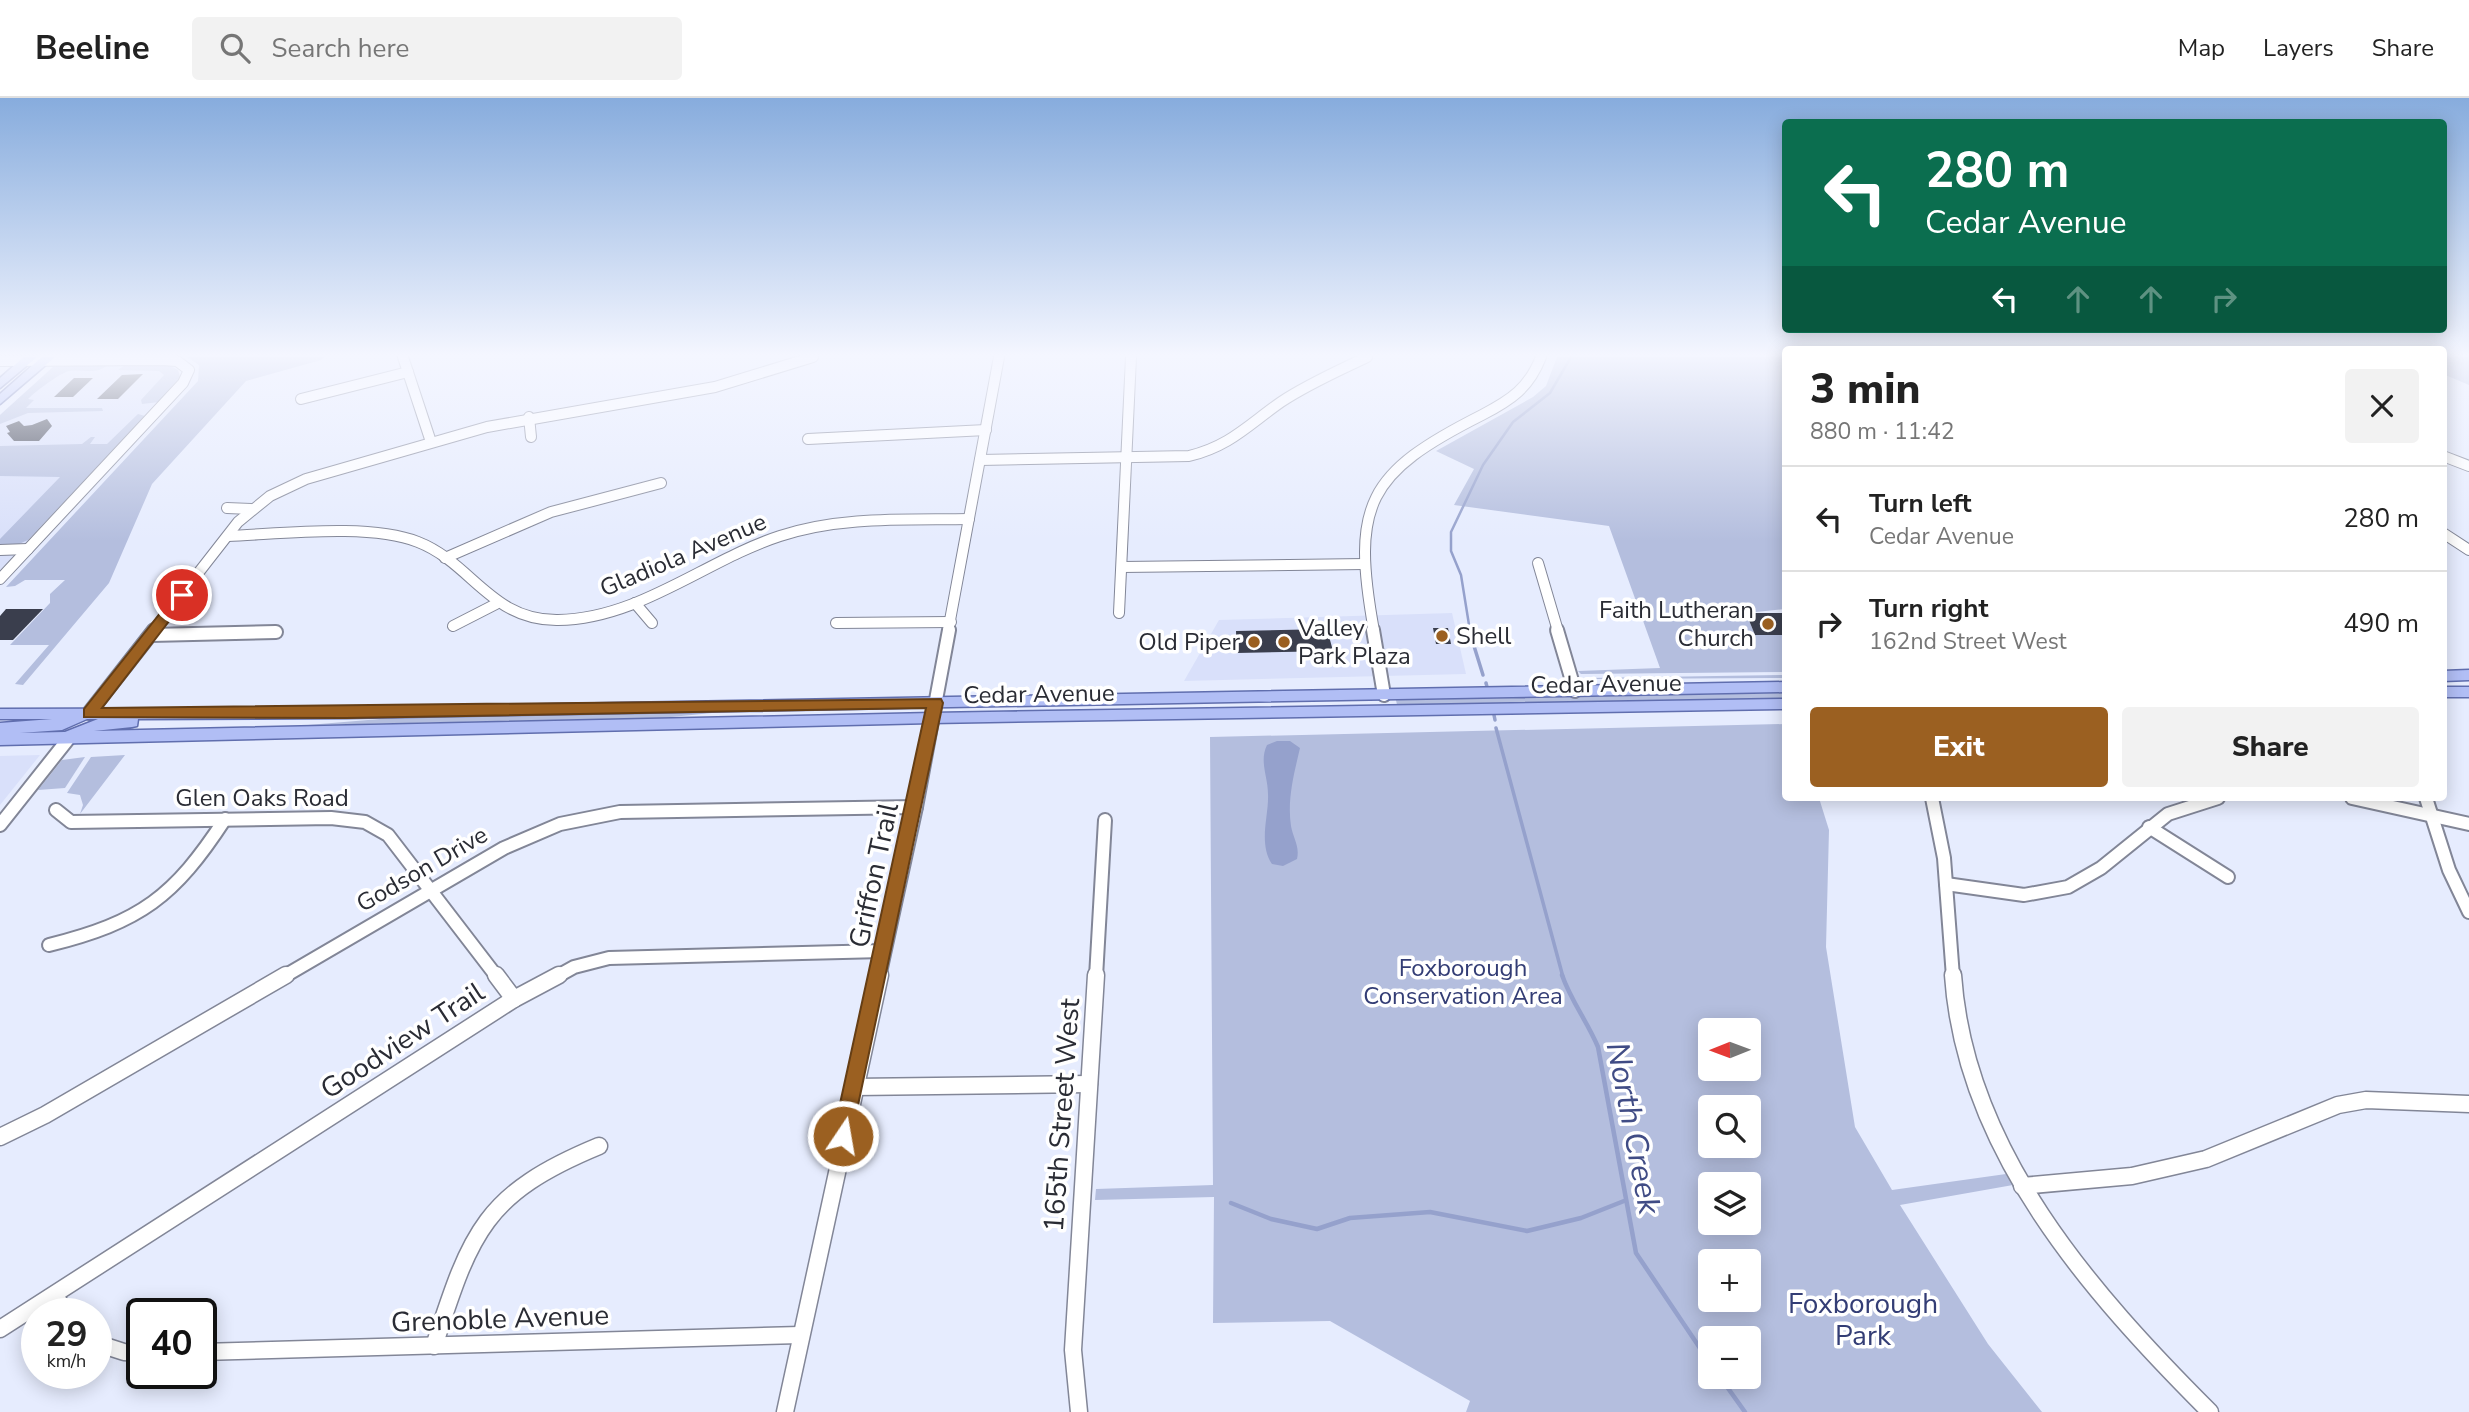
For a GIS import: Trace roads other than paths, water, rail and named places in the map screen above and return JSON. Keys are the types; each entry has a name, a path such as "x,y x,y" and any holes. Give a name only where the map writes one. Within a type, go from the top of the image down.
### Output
{"main road":[{"path":"2447,676 2469,675"},
{"name":"Cedar Avenue","path":"0,739 1384,695 1782,687"},
{"path":"2447,692 2469,692"},
{"path":"1315,712 1360,704 1384,695"},
{"name":"Cedar Avenue","path":"0,714 934,710 1315,712 1782,704"},
{"path":"0,729 68,723 89,713"},
{"path":"69,738 94,725 183,713"}],"street":[{"path":"0,579 150,418"},
{"path":"423,418 431,442"},
{"path":"89,713 251,509 281,489 308,477 524,418"},
{"path":"529,418 531,437"},
{"name":"Griffon Trail","path":"785,1412 916,807 988,418"},
{"path":"1119,613 1129,418"},
{"path":"980,460 1189,456 1223,447 1262,418"},
{"path":"1384,695 1365,564 1363,540 1366,518 1374,495 1386,476 1422,444 1472,418"},
{"path":"808,439 919,431 986,430"},
{"path":"2447,458 2469,466"},
{"path":"445,558 551,512 661,483"},
{"path":"227,508 251,509"},
{"name":"Gladiola Avenue","path":"228,536 387,535 415,541 445,558 507,611 530,618 559,620 595,615 635,603 754,546 806,529 860,521 969,520"},
{"path":"2447,536 2469,550"},
{"path":"0,550 28,549"},
{"path":"1538,563 1575,691"},
{"path":"1122,568 1365,564"},
{"path":"635,603 652,623"},
{"path":"453,626 496,604"},
{"path":"836,623 951,622"},
{"path":"151,635 276,632"},
{"path":"0,825 69,738"},
{"path":"1933,801 1941,835 1954,994 1962,1044 1983,1106 2022,1186 2073,1262 2110,1309 2210,1412"},
{"path":"1946,884 2024,895 2068,887 2101,868 2168,814 2209,801"},
{"path":"2365,801 2469,824"},
{"path":"2427,801 2449,870 2469,912"},
{"name":"Godson Drive","path":"0,1137 45,1115 533,834 596,815 916,807"},
{"name":"Glen Oaks Road","path":"56,810 71,822 331,818 365,822 388,835 514,999"},
{"path":"49,945 93,934 152,902 187,875 225,819"},
{"name":"165th Street West","path":"1079,1412 1073,1350 1105,820"},
{"path":"2149,827 2228,877"},
{"name":"Goodview Trail","path":"0,1329 514,999 565,971 609,958 883,951"},
{"path":"854,1087 1089,1084"},
{"path":"2022,1186 2132,1176 2206,1159 2338,1105 2365,1100 2469,1104"},
{"path":"434,1346 468,1251 486,1219 505,1201 541,1177 599,1146"},
{"path":"55,1294 57,1298"},
{"name":"Grenoble Avenue","path":"217,1352 800,1335"}],"waterway":[{"name":"North Creek","path":"1470,631 1461,575 1451,551 1451,532 1483,465 1518,418"},
{"name":"North Creek","path":"1469,630 1483,675"},
{"name":"North Creek","path":"1486,683 1487,687"},
{"name":"North Creek","path":"1494,715 1495,720"},
{"name":"North Creek","path":"1496,728 1563,977"},
{"name":"North Creek","path":"1562,975 1598,1047 1636,1253 1698,1345"},
{"path":"1231,1203 1271,1219 1317,1229 1350,1218 1430,1212 1527,1231 1581,1218 1624,1201"},
{"name":"North Creek","path":"1729,1389 1745,1412"}],"place":[{"name":"Faith Lutheran Church","path":"1768,624"},
{"name":"Shell","path":"1442,636"},
{"name":"Old Piper","path":"1254,642"},
{"name":"Valley Park Plaza","path":"1284,642"}],"park label":[{"name":"Foxborough Conservation Area","path":"1463,982"},
{"name":"Foxborough Park","path":"1863,1319"}]}
